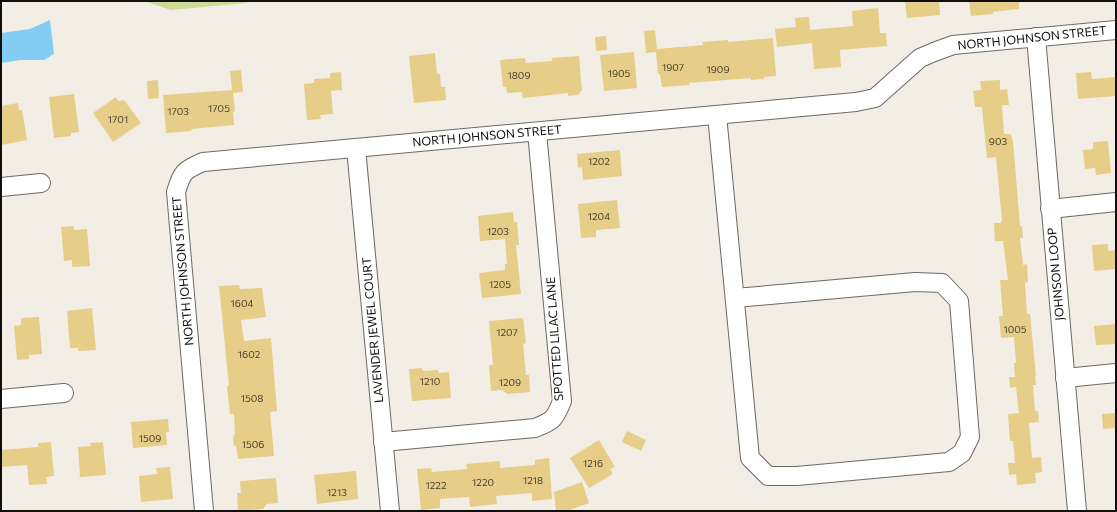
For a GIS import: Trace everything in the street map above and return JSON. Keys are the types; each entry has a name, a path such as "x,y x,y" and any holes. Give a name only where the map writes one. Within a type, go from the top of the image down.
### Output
{"street":[{"name":"NORTH JOHNSON STREET","path":"204,511 176,192 181,176 190,167 203,162 856,102 875,98 920,58 953,45 1116,30"},
{"name":"JOHNSON LOOP","path":"1036,37 1077,511"},
{"path":"717,115 750,458 768,476 797,476 949,462 962,453 970,437 958,302 942,283 915,282 735,298"},
{"name":"SPOTTED LILAC LANE","path":"383,442 535,428 550,422 558,413 562,401 537,132"},
{"name":"LAVENDER JEWEL COURT","path":"356,148 390,511"},
{"path":"1,187 41,183"},
{"path":"1050,209 1116,202"},
{"path":"1065,378 1116,373"},
{"path":"1,399 64,394"}],"green space":[{"path":"144,1 250,1 246,3 171,10"}],"water":[{"path":"50,20 54,54 44,60 20,60 1,63 1,33 30,29"}],"building":[{"path":"905,1 939,1 940,15 907,18"},
{"path":"969,1 1019,1 1019,9 971,16"},
{"path":"878,8 880,33 886,33 887,46 840,50 841,67 814,69 812,43 777,47 775,29 796,27 795,18 809,17 810,30 853,26 852,11"},
{"path":"655,30 657,49 703,45 702,42 728,40 728,42 773,38 776,76 764,77 764,79 751,80 751,78 689,83 690,85 662,87 660,74 658,73 656,52 646,53 644,31"},
{"path":"606,36 607,50 596,51 595,37"},
{"path":"634,52 637,88 604,91 600,55"},
{"path":"435,53 437,74 440,74 441,87 445,87 446,100 414,103 409,56"},
{"path":"579,56 582,90 578,95 568,96 568,93 523,98 522,92 507,93 506,87 503,87 500,60 525,58 526,63 552,61 552,58"},
{"path":"241,70 243,92 233,93 235,111 233,112 234,125 166,133 163,95 232,90 230,71"},
{"path":"341,72 342,90 331,91 333,114 320,115 321,119 307,120 304,84 314,83 314,79 330,78 330,73"},
{"path":"1091,72 1092,79 1116,77 1116,96 1078,99 1076,73"},
{"path":"158,80 159,98 148,99 147,81"},
{"path":"1000,80 1000,90 1007,89 1009,105 1002,105 1004,134 1011,134 1013,141 1020,226 1022,226 1023,238 1020,238 1023,265 1027,264 1028,282 1025,283 1027,314 1030,314 1036,376 1036,385 1033,385 1035,411 1038,411 1039,422 1029,423 1032,458 1041,457 1042,472 1035,473 1036,483 1017,485 1016,474 1009,475 1008,463 1015,463 1013,441 1010,441 1008,414 1019,413 1016,387 1010,388 1009,377 1015,377 1014,363 1016,363 1014,337 1001,338 999,316 1003,316 1000,280 1008,280 1003,241 995,241 994,223 1001,223 1002,220 996,157 987,158 982,107 975,107 973,91 981,90 980,81"},
{"path":"74,94 79,132 71,133 71,136 54,138 49,97"},
{"path":"116,97 118,101 124,100 141,123 113,142 93,113"},
{"path":"18,103 19,110 22,110 27,140 1,145 1,106"},
{"path":"1108,141 1111,173 1096,175 1095,168 1085,169 1083,150 1093,149 1093,142"},
{"path":"620,150 622,176 583,180 582,167 578,168 577,154"},
{"path":"617,200 620,228 596,230 596,237 581,238 578,204"},
{"path":"513,212 514,222 517,222 519,245 516,245 521,294 482,298 479,273 505,270 505,264 507,264 505,239 480,241 478,216"},
{"path":"74,226 74,230 87,229 90,266 72,267 72,260 64,261 61,227"},
{"path":"1108,244 1108,251 1116,250 1116,269 1094,271 1092,245"},
{"path":"239,285 240,289 262,288 266,317 241,320 244,341 271,338 277,411 270,412 274,456 238,459 236,446 234,446 234,414 230,414 227,386 229,386 219,286"},
{"path":"92,308 96,350 78,351 78,348 70,348 67,311"},
{"path":"39,317 42,354 29,355 29,359 17,360 14,326 21,325 21,318"},
{"path":"523,318 526,343 523,344 526,375 529,375 530,392 507,394 502,390 491,391 489,365 493,365 489,321"},
{"path":"1116,324 1116,344 1096,345 1094,326"},
{"path":"422,368 423,371 438,370 439,373 449,372 451,398 412,401 409,369"},
{"path":"1116,413 1116,428 1103,429 1102,414"},
{"path":"168,419 169,432 166,432 167,445 133,448 131,422"},
{"path":"627,431 646,440 641,451 622,442"},
{"path":"599,440 615,467 610,469 613,474 589,488 570,458"},
{"path":"51,442 54,476 46,477 47,484 29,485 27,465 1,467 1,450 38,447 38,443"},
{"path":"103,442 106,475 80,477 78,447 91,446 90,443"},
{"path":"549,458 552,499 532,501 532,493 496,496 497,504 470,507 469,497 440,499 440,508 421,510 417,469 431,468 432,472 467,469 466,464 500,461 500,468 535,465 535,460"},
{"path":"170,467 173,499 141,502 139,476 157,474 156,468"},
{"path":"356,471 358,499 317,504 314,475"},
{"path":"276,478 278,503 267,504 263,509 238,511 237,493 241,493 240,481"},
{"path":"582,482 589,503 567,511 556,511 554,492"}]}
